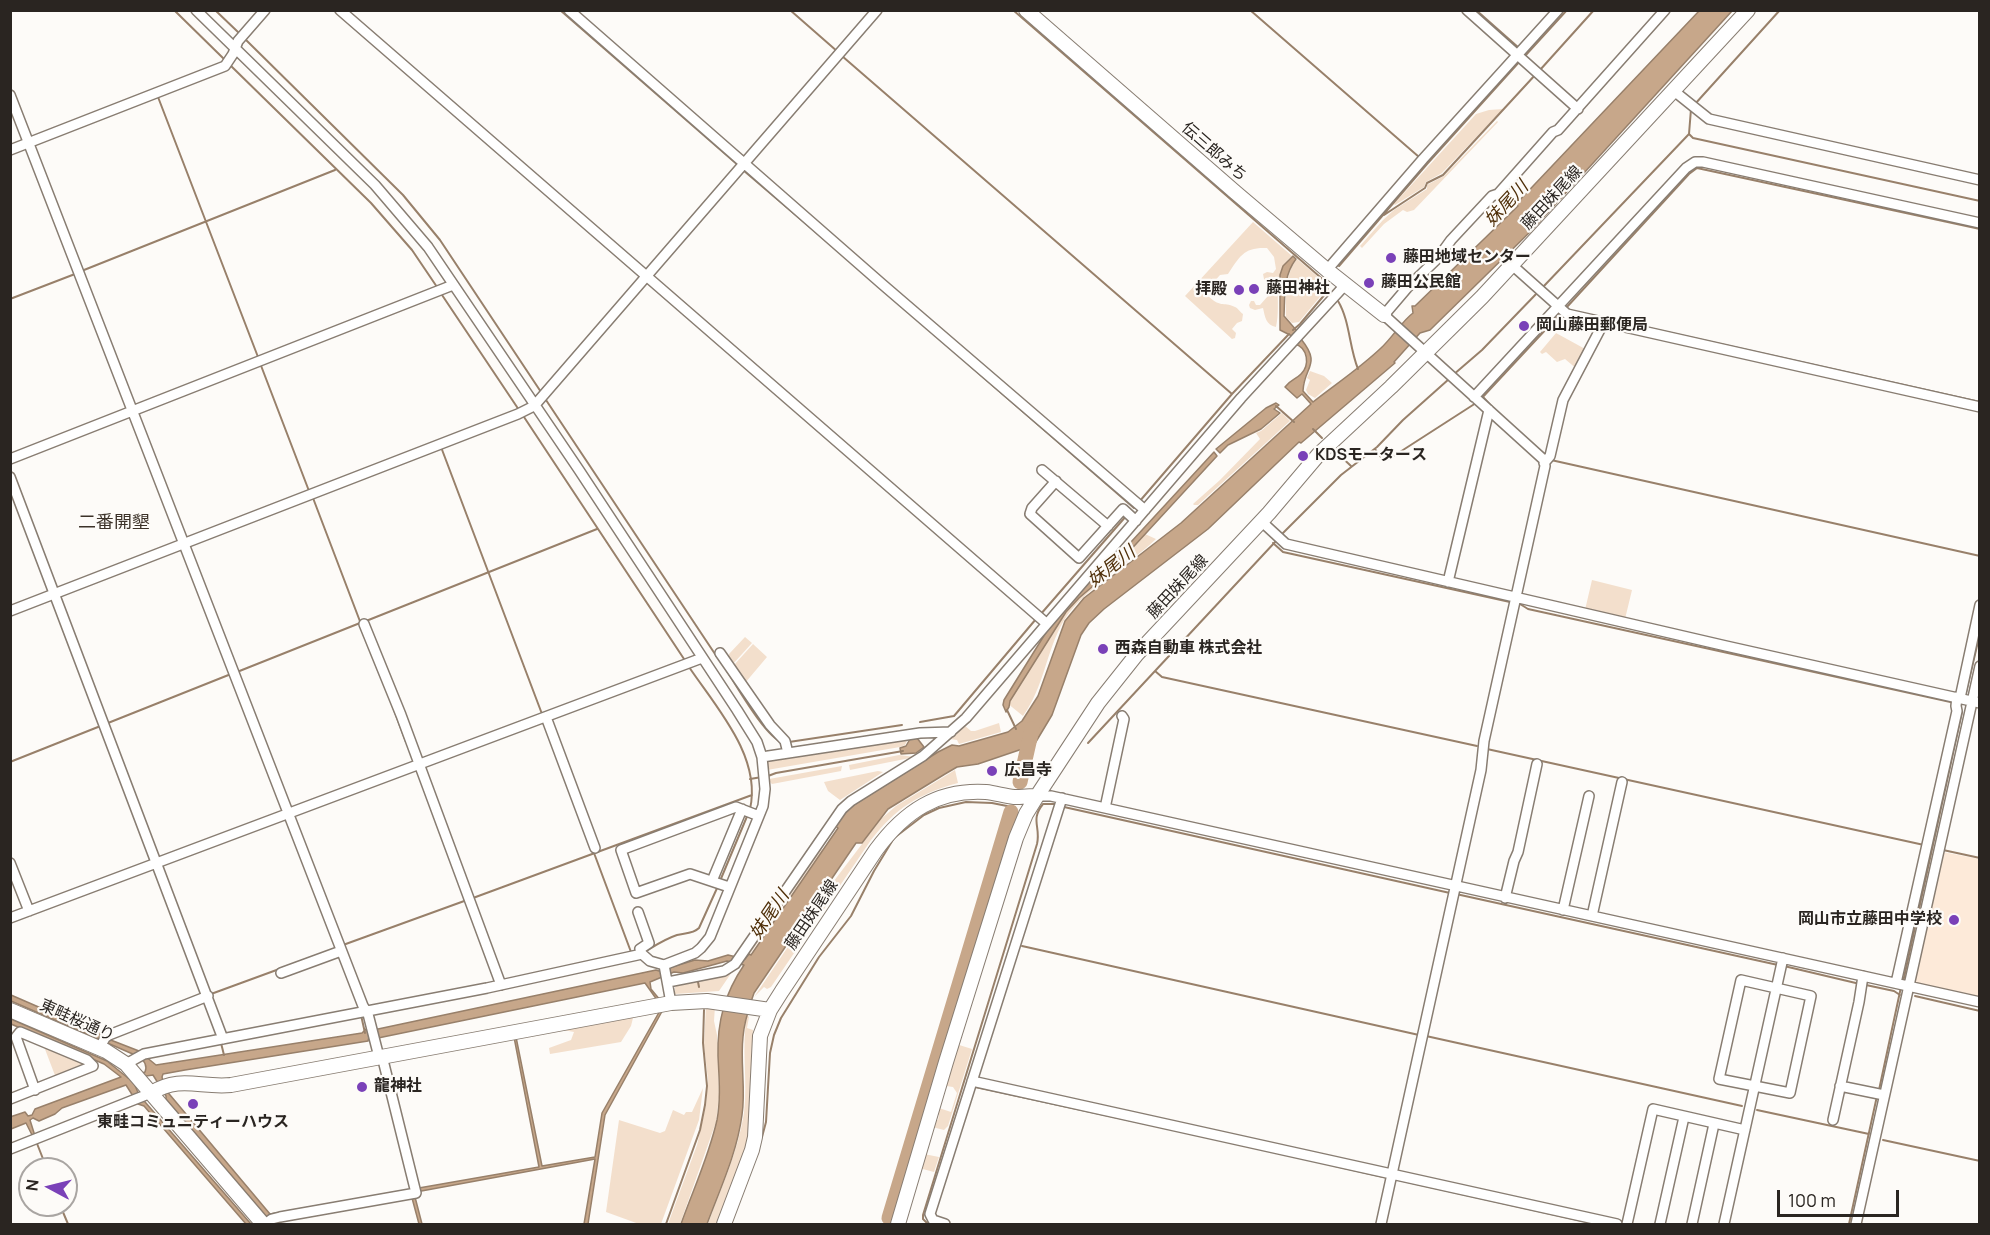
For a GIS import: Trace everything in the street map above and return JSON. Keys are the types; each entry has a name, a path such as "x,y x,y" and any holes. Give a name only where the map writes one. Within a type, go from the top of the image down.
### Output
{"street":[{"path":"196,10 375,185 428,247 579,470 757,742 762,757 764,798 750,812 720,884 713,930 706,943 666,973"},
{"path":"10,150 228,62 242,36 265,10"},
{"path":"340,10 644,278 1041,619"},
{"path":"569,10 742,166 1140,506"},
{"path":"10,611 534,406 877,10"},
{"name":"伝三郎みち","path":"1026,10 1327,270 1389,319"},
{"path":"1467,10 1521,55 1537,73 1578,109"},
{"path":"1327,270 1521,55 1558,10"},
{"path":"1548,460 1544,460 1389,319 1407,288 1438,258 1451,240 1492,196 1498,194 1553,132 1558,130 1578,109 1665,10"},
{"name":"藤田妹尾線","path":"724,1224 752,1150 757,1103 759,1045 770,1010 891,831 905,817 931,801 950,795 986,792 1016,797 1037,796 1113,683 1137,654 1261,521 1319,454 1421,349 1512,265 1748,10"},
{"path":"1674,91 1709,119 1980,180"},
{"path":"10,95 30,142 181,545 362,1011 368,1014 414,1192 267,1222"},
{"path":"1448,582 1480,402 1686,168 1695,162 1703,162 1980,223"},
{"path":"1512,265 1561,310 1604,322 1980,407"},
{"path":"638,912 649,943 640,949 642,954 666,973 724,971 735,964 842,809 923,756 951,732 996,684 1041,619 1131,516 1346,284"},
{"path":"10,459 453,285"},
{"path":"1381,1224 1545,466 1563,400 1604,322"},
{"path":"1042,470 1107,526"},
{"path":"10,477 52,594 104,724 221,1039"},
{"path":"1056,481 1032,508 1030,514 1079,558 1123,509 1131,516"},
{"path":"1261,521 1286,544 1964,700"},
{"path":"1856,1224 1880,1094 1964,700 1980,605"},
{"path":"364,624 401,715 416,765 501,985"},
{"path":"720,653 786,747"},
{"path":"10,918 702,658"},
{"path":"1903,985 1957,711 1980,666"},
{"path":"1105,808 1124,719 1122,716"},
{"path":"546,717 595,848"},
{"path":"762,757 786,747 930,731 951,732"},
{"path":"1506,898 1537,764"},
{"path":"1592,916 1622,782"},
{"path":"898,1224 1007,862 1026,814 1037,796 1062,798 1454,891 1506,898 1592,916 1862,982 1903,985 1980,1002"},
{"path":"1563,910 1590,796"},
{"path":"945,1224 933,1220 930,1214 1062,798"},
{"path":"720,884 690,873 636,893 621,850 736,807 750,812"},
{"path":"720,884 750,812"},
{"path":"10,863 29,911"},
{"path":"281,973 339,950"},
{"path":"136,1066 221,1039 501,985 642,954"},
{"path":"1724,1224 1782,964"},
{"path":"666,973 671,1003"},
{"path":"1741,980 1811,996 1790,1093 1754,1086 1719,1079 1741,980"},
{"path":"1833,1120 1862,982"},
{"path":"99,1049 109,1035 206,997"},
{"path":"10,1149 177,1082 219,1086 671,1003 720,1002 770,1010"},
{"name":"東畦桜通り","path":"10,1010 136,1066 151,1092 267,1222"},
{"path":"10,1099 34,1090 93,1066 87,1060 20,1032 16,1037 34,1090"},
{"path":"971,1084 1391,1177 1617,1224"},
{"path":"1840,1086 1880,1094"},
{"path":"1627,1224 1653,1109 1745,1130"},
{"path":"1660,1224 1684,1117"},
{"path":"1692,1224 1714,1124"}],"shaded area":[{"path":"1503,109 1442,173 1426,182 1424,187 1394,204 1476,114"},
{"path":"1497,121 1414,210 1407,212 1403,210 1384,224 1362,248 1360,246 1394,210 1427,189 1427,185 1444,176"},
{"path":"1253,222 1292,256 1281,271 1276,327 1268,322 1263,308 1255,310 1249,305 1251,301 1254,301 1256,305 1260,305 1275,288 1264,279 1263,274 1273,273 1276,269 1274,257 1267,248 1253,249 1243,254 1228,274 1220,275 1206,291 1206,294 1215,302 1231,305 1243,314 1242,321 1232,329 1236,333 1235,338 1232,339 1185,296"},
{"path":"1297,259 1325,283 1324,292 1299,322 1292,323 1286,317 1287,287 1290,272"},
{"path":"1556,333 1587,350 1578,370 1565,359 1557,362 1546,352 1542,354 1540,352"},
{"path":"1310,371 1324,376 1332,383 1315,398 1306,390 1310,380 1307,378"},
{"path":"1282,413 1290,421 1198,505 1194,505 1260,439 1256,433"},
{"path":"1145,534 1156,539 1082,598 1063,622 1036,693 1023,716 1007,703 1067,609"},
{"path":"1592,580 1632,590 1625,619 1585,610"},
{"path":"745,637 752,643 733,664 728,659 729,654"},
{"path":"753,644 767,657 745,683 734,665"},
{"path":"999,723 1001,732 959,744 957,740 950,739 964,725 971,731 975,731"},
{"path":"909,737 905,745 900,747 767,770 767,761"},
{"path":"899,755 915,757 850,770 849,765"},
{"path":"842,766 841,771 772,784 769,781 769,779"},
{"path":"955,770 958,783 919,797 899,811 880,829 771,987 767,989 764,987 754,997 821,898 881,819 896,806"},
{"path":"878,771 883,772 840,800 828,791 824,782"},
{"path":"819,848 822,850 750,954 743,958"},
{"name":"岡山市立藤田中学校","path":"1943,852 1979,859 1979,999 1919,986 1915,981"},
{"path":"732,972 719,991 675,994 675,987 680,983"},
{"path":"706,1006 715,1006 719,1097 716,1122 680,1224 668,1224 697,1145 706,1105 708,1080 704,1045"},
{"path":"634,1014 631,1026 621,1042 550,1054 549,1048 571,1040 574,1032 563,1030"},
{"path":"747,1015 749,1017 747,1028 753,1030 750,1146 721,1224 708,1224 733,1156 744,1113"},
{"path":"43,1044 84,1061 84,1067 56,1078"},
{"path":"956,1044 972,1049 948,1126 944,1130 932,1127 933,1120 938,1120 939,1115 934,1114","holes":["946,1086 953,1087 957,1093 951,1112 939,1108"]},
{"path":"703,1088 699,1120 661,1224 639,1224 606,1212 619,1120 660,1133 665,1131 673,1110 684,1115 686,1112 692,1112"},
{"path":"924,1154 939,1157 934,1172 919,1168"}],"water":[{"name":"妹尾川","path":"1699,11 1732,11 1531,231 1430,330 1420,333 1395,363 1301,443 1299,442 1208,529 1089,623 1081,635 1052,715 1034,745 978,764 957,767 888,809 862,843 856,843 754,993 744,1031 743,1105 740,1129 728,1171 707,1224 681,1224 717,1120 718,1043 721,1019 727,997 744,965 727,961 683,973 674,972 650,982 651,989 665,1006 605,1115 588,1224 584,1224 595,1159 416,1192 415,1197 422,1224 419,1224 412,1198 272,1217 278,1224 273,1224 166,1099 153,1075 134,1083 139,1095 251,1224 246,1224 144,1106 138,1104 126,1085 62,1108 39,1121 33,1118 30,1120 35,1136 33,1137 26,1123 11,1129 10,1117 25,1112 28,1116 32,1115 35,1109 121,1077 104,1064 11,1024 11,1019 107,1061 128,1078 145,1072 146,1067 139,1055 11,1001 11,995 139,1051 156,1065 362,1033 366,1029 378,1029 659,971 695,960 708,961 728,955 745,959 749,954 751,955 838,828 834,825 852,806 952,745 959,746 1008,732 1022,721 1038,696 1065,621 1084,598 1181,523 1311,404 1302,394 1297,398 1285,387 1301,374 1306,366 1303,349 1295,344 1301,339 1310,355 1311,360 1303,391 1313,402 1381,348 1413,313 1412,306 1415,306 1518,206 1516,204","holes":["645,983 662,1007 602,1113 595,1157 542,1166 516,1037 514,1037 539,1167 270,1214 165,1089 162,1077 163,1074 185,1070 368,1041 369,1037 378,1038"]},
{"path":"1293,256 1296,259 1287,279 1284,316 1297,331 1292,336 1280,330 1280,275 1283,266"},
{"path":"1276,403 1279,405 1274,409 1280,413 1261,429 1228,445 1220,453 1216,449 1266,408"},
{"path":"1214,452 1217,456 1113,569 1066,612 1010,701 1006,712 1003,705 1004,700 1055,618 1119,555"},
{"path":"917,738 924,747 916,753 901,754 900,748 906,746 910,739"}],"waterway":[{"path":"174,10 225,60"},
{"path":"215,10 239,33"},
{"path":"560,10 739,166"},
{"path":"790,10 838,52"},
{"path":"1013,10 1327,283 1326,293 1293,330"},
{"path":"1250,10 1419,157"},
{"path":"1476,10 1519,48"},
{"path":"1524,57 1567,10"},
{"path":"1540,70 1594,10"},
{"path":"1695,104 1780,10"},
{"path":"243,37 403,195 440,240 541,392"},
{"path":"842,56 1232,394"},
{"path":"1339,266 1520,61"},
{"path":"229,64 371,203 412,250 437,287"},
{"path":"1384,215 1425,188 1427,183 1443,175 1536,74"},
{"path":"158,97 258,357"},
{"path":"1543,287 1689,134 1691,109"},
{"path":"1689,134 1693,138 1980,201"},
{"path":"1566,308 1697,168 1980,229"},
{"path":"84,270 335,170"},
{"path":"743,170 839,252"},
{"path":"10,299 75,274"},
{"path":"1453,375 1482,350 1539,291"},
{"path":"440,292 519,410"},
{"path":"1338,301 1345,317 1358,369"},
{"path":"1480,400 1562,312"},
{"path":"1577,312 1980,402"},
{"path":"1139,502 1232,394 1289,334"},
{"path":"260,363 309,491"},
{"path":"968,364 1134,508"},
{"path":"1280,536 1341,475 1377,447 1449,379"},
{"path":"544,397 717,657"},
{"path":"1483,397 1495,410"},
{"path":"1375,449 1383,460 1389,459 1476,403"},
{"path":"1276,406 1294,422"},
{"path":"522,414 686,662"},
{"path":"1313,429 1322,438"},
{"path":"441,447 542,714"},
{"path":"1335,451 1351,466"},
{"path":"1551,460 1980,556"},
{"path":"313,498 361,624"},
{"path":"1040,615 1127,515"},
{"path":"366,621 597,529"},
{"path":"1088,743 1276,541"},
{"path":"1273,543 1283,552 1510,602"},
{"path":"1520,604 1528,609 1955,703"},
{"path":"920,722 954,716 1036,619"},
{"path":"237,672 360,623"},
{"path":"1965,697 1980,633"},
{"path":"724,666 760,721 769,732 784,743"},
{"path":"689,667 723,716 743,752 752,790 750,809"},
{"path":"1155,671 1162,677 1477,746"},
{"path":"108,723 231,674"},
{"path":"391,702 406,742"},
{"path":"1007,710 1016,729"},
{"path":"1903,982 1962,712"},
{"path":"10,762 103,725"},
{"path":"789,742 902,725"},
{"path":"1020,782 1032,729"},
{"path":"1487,749 1924,845"},
{"path":"768,776 903,751"},
{"path":"750,779 762,777"},
{"path":"473,898 752,795"},
{"path":"762,1137 766,1122 770,1053 781,1018 819,957 851,916 894,838 924,815 939,808 966,802 992,803 1012,807"},
{"path":"928,1224 923,1219 923,1215 1037,844 1037,815 1043,804 1056,804"},
{"path":"1064,807 1450,893"},
{"path":"889,1218 1011,812"},
{"path":"720,881 748,814"},
{"path":"1943,850 1980,858"},
{"path":"594,853 631,952"},
{"path":"646,951 668,938 697,930 718,886"},
{"path":"1456,894 1778,965"},
{"path":"343,945 467,900"},
{"path":"1022,946 1419,1035"},
{"path":"1784,966 1860,984"},
{"path":"211,994 282,968"},
{"path":"698,982 699,987"},
{"path":"1866,985 1894,991 1900,995"},
{"path":"1879,1090 1901,987"},
{"path":"1915,996 1980,1011"},
{"path":"666,1224 700,1130 705,1105 707,1086 703,1043 704,1010"},
{"path":"361,1015 365,1033"},
{"path":"1426,1036 1742,1106"},
{"path":"221,1043 224,1055"},
{"path":"975,1087 1151,1125"},
{"path":"1849,1224 1877,1096"},
{"path":"1757,1110 1869,1134"},
{"path":"1883,1140 1980,1161"},
{"path":"36,1141 42,1157"},
{"path":"1335,1166 1388,1178"},
{"path":"1394,1179 1596,1224"},
{"path":"65,1217 68,1224"}],"place":[{"name":"藤田地域センター","path":"1391,258"},
{"name":"藤田公民館","path":"1369,283"},
{"name":"藤田神社","path":"1254,289"},
{"name":"拝殿","path":"1239,290"},
{"name":"岡山藤田郵便局","path":"1524,326"},
{"name":"KDSモータース","path":"1303,456"},
{"name":"西森自動車 株式会社","path":"1103,649"},
{"name":"広昌寺","path":"992,771"},
{"name":"岡山市立藤田中学校","path":"1954,920"},
{"name":"龍神社","path":"362,1087"},
{"name":"東畦コミュニティーハウス","path":"193,1104"}],"district":[{"name":"二番開墾","path":"114,523"}]}
